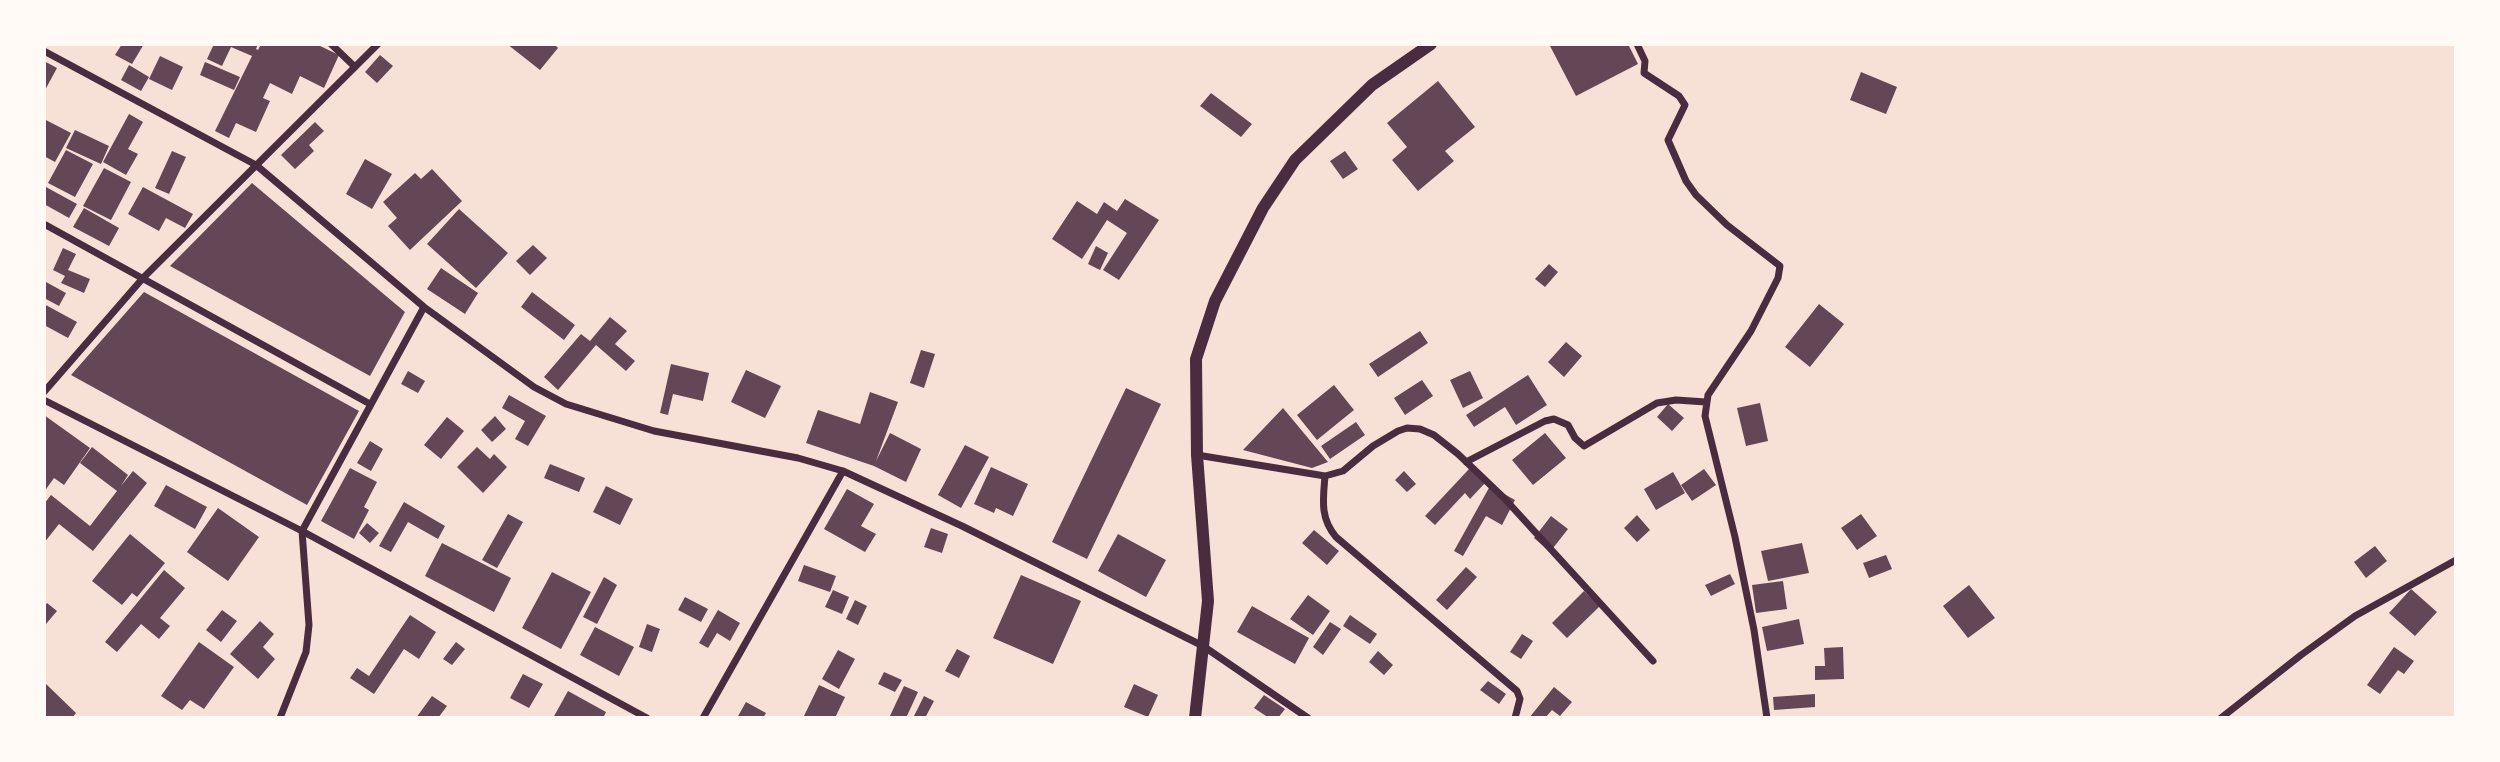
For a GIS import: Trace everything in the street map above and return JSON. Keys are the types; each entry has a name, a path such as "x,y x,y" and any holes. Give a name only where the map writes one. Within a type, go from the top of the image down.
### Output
{"street":[{"path":"331,44 355,67"},
{"path":"44,393 142,278 378,44"},
{"path":"1195,718 1208,601 1196,454 1196,359 1215,301 1264,208 1295,160 1372,85 1432,44"},
{"path":"1637,44 1645,61 1644,73 1679,96 1685,105 1668,140 1686,181 1718,217 1780,266 1779,278 1751,331 1711,389 1706,402 1708,432 1735,537 1754,631 1767,718"},
{"path":"44,51 256,165 425,307 534,387 566,404 654,430 798,458 843,471 962,526 1203,646 1308,718"},
{"path":"44,224 370,404"},
{"path":"280,718 306,652 309,625 302,531 425,307"},
{"path":"44,400 302,531 647,718"},
{"path":"1466,462 1545,421 1561,421 1568,425 1575,438 1584,446 1657,403 1675,400 1706,402"},
{"path":"1196,454 1325,476 1343,471 1373,446 1407,428 1420,429 1434,435 1504,498 1653,661"},
{"path":"703,718 843,471"},
{"path":"1325,476 1323,510 1325,520 1336,537 1517,691 1520,699 1515,718"},
{"path":"2221,718 2355,616 2456,560"}],"building":[{"path":"122,44 144,44 132,64 115,55"},
{"path":"214,44 258,44 258,50 261,44 316,44 339,55 324,88 300,76 292,94 270,83 263,98 270,101 256,132 236,123 229,138 215,131 252,56 231,47 222,66 207,59"},
{"path":"507,44 554,44 558,48 540,70"},
{"path":"1549,44 1628,44 1638,64 1576,96"},
{"path":"380,55 393,66 377,83 365,72"},
{"path":"160,56 183,67 172,90 149,79"},
{"path":"44,61 57,68 44,92"},
{"path":"205,62 240,77 234,90 200,75"},
{"path":"129,65 149,77 141,91 121,80"},
{"path":"1861,72 1897,87 1886,114 1850,100"},
{"path":"1438,81 1475,127 1445,151 1454,161 1418,191 1392,160 1407,147 1387,123"},
{"path":"1211,93 1252,124 1241,137 1200,106"},
{"path":"129,114 143,122 128,149 138,154 126,175 103,162"},
{"path":"44,119 71,133 55,162 44,156"},
{"path":"315,122 324,131 309,145 314,151 295,169 281,155"},
{"path":"75,130 109,146 101,164 66,148"},
{"path":"66,150 93,164 75,197 48,183"},
{"path":"172,151 186,157 169,194 155,188"},
{"path":"1345,151 1358,169 1343,179 1330,161"},
{"path":"365,159 392,174 372,209 346,194"},
{"path":"104,168 131,182 111,220 83,206"},
{"path":"432,169 462,201 410,250 388,226 397,218 383,202 415,173 421,179"},
{"path":"252,183 405,312 370,376 170,266"},
{"path":"46,187 77,204 69,218 44,204"},
{"path":"143,187 193,214 185,228 166,218 159,231 128,214"},
{"path":"1125,199 1159,220 1119,280 1103,270 1127,233 1107,220 1082,259 1052,239 1077,201 1097,214 1104,202 1117,211"},
{"path":"84,208 119,228 109,246 73,227"},
{"path":"459,209 508,253 476,288 427,244"},
{"path":"533,245 547,258 530,275 516,261"},
{"path":"1096,246 1108,253 1100,270 1088,264"},
{"path":"63,248 76,254 68,270 90,279 84,293 61,283 65,276 53,270"},
{"path":"1549,264 1558,272 1545,287 1535,279"},
{"path":"441,268 478,293 465,314 427,289"},
{"path":"46,282 66,293 59,306 44,298"},
{"path":"144,292 359,411 307,505 71,375"},
{"path":"532,292 575,325 564,340 521,307"},
{"path":"44,304 77,322 68,338 44,325"},
{"path":"1819,304 1844,324 1810,367 1785,347"},
{"path":"610,317 627,331 615,344 635,361 626,371 596,345 558,390 544,377 581,334 590,341"},
{"path":"1420,331 1428,343 1378,377 1369,364"},
{"path":"1566,342 1582,356 1564,377 1548,362"},
{"path":"921,350 935,354 924,388 910,383"},
{"path":"671,364 709,373 703,401 673,394 668,415 660,413"},
{"path":"746,370 781,386 765,418 731,402"},
{"path":"408,371 425,381 418,393 401,384"},
{"path":"1470,371 1483,398 1463,408 1450,380"},
{"path":"1528,375 1547,405 1516,425 1505,407 1474,427 1466,415"},
{"path":"1422,380 1433,396 1405,415 1394,398"},
{"path":"1334,385 1354,410 1317,440 1297,415"},
{"path":"1126,388 1161,404 1087,559 1052,542"},
{"path":"870,392 898,402 876,461 890,433 921,449 906,482 874,466 806,443 818,410 860,424"},
{"path":"509,395 546,416 528,446 515,439 525,421 502,408"},
{"path":"1760,403 1768,441 1746,446 1737,408"},
{"path":"1668,404 1684,418 1672,431 1657,417"},
{"path":"1283,408 1328,462 1312,468 1243,450"},
{"path":"44,415 90,448 64,485 54,478 44,492"},
{"path":"495,416 506,429 492,442 481,430"},
{"path":"447,417 464,431 441,459 424,445"},
{"path":"1356,422 1365,435 1330,459 1321,446"},
{"path":"1545,433 1566,458 1533,485 1512,460"},
{"path":"370,441 383,449 371,471 357,463"},
{"path":"965,445 989,457 961,508 938,495"},
{"path":"92,447 128,475 121,486 133,471 147,483 93,551 59,524 44,543 44,504 51,495 90,526 117,491 80,463"},
{"path":"477,447 490,459 494,454 507,467 483,493 457,467"},
{"path":"550,464 585,478 579,492 544,478"},
{"path":"991,467 1028,484 1013,516 996,508 994,513 974,504"},
{"path":"350,468 377,482 364,507 369,510 354,539 321,521"},
{"path":"1470,468 1486,482 1470,499 1465,493 1435,525 1425,516"},
{"path":"1704,469 1716,485 1692,501 1681,485"},
{"path":"1404,471 1416,484 1407,492 1395,480"},
{"path":"1673,472 1685,493 1656,510 1644,489"},
{"path":"166,485 207,507 195,529 154,506"},
{"path":"606,486 633,499 620,525 593,512"},
{"path":"1490,486 1515,500 1502,525 1486,516 1463,556 1454,551"},
{"path":"847,489 874,504 861,526 876,534 865,552 824,529"},
{"path":"404,502 445,526 438,539 408,522 391,552 379,546"},
{"path":"218,508 259,537 228,581 187,552"},
{"path":"508,514 523,522 497,568 482,560"},
{"path":"1861,514 1877,536 1857,550 1841,528"},
{"path":"1637,515 1650,530 1637,542 1624,528"},
{"path":"1551,516 1568,529 1550,552 1534,538"},
{"path":"367,523 379,533 370,543 359,533"},
{"path":"931,528 948,534 942,553 924,547"},
{"path":"1314,530 1339,551 1327,565 1302,543"},
{"path":"130,534 165,563 137,597 132,593 122,605 92,581"},
{"path":"1118,534 1166,560 1146,597 1098,571"},
{"path":"442,543 511,578 494,612 425,576"},
{"path":"1802,543 1809,573 1768,581 1761,551"},
{"path":"2375,546 2387,561 2366,578 2354,562"},
{"path":"1886,555 1892,569 1869,578 1863,563"},
{"path":"804,565 836,576 830,592 798,581"},
{"path":"1466,567 1477,577 1447,610 1436,600"},
{"path":"164,570 185,588 160,618 170,626 159,639 141,624 117,652 105,642"},
{"path":"552,572 591,592 561,649 522,628"},
{"path":"1730,574 1735,584 1711,596 1705,585"},
{"path":"1021,575 1081,601 1053,664 993,638"},
{"path":"604,577 617,585 597,624 583,617"},
{"path":"1783,581 1787,609 1756,613 1752,585"},
{"path":"1969,585 1995,618 1968,638 1943,606"},
{"path":"2411,589 2437,612 2415,636 2389,613"},
{"path":"833,590 849,597 842,614 825,607"},
{"path":"1584,591 1600,606 1567,638 1552,623"},
{"path":"1308,595 1330,611 1313,635 1290,619"},
{"path":"685,597 708,609 701,622 678,610"},
{"path":"855,600 867,606 858,625 846,619"},
{"path":"47,603 57,611 46,624 44,607"},
{"path":"1252,606 1309,638 1295,664 1237,632"},
{"path":"222,610 237,621 221,642 206,630"},
{"path":"718,610 740,623 730,641 717,633 708,648 699,643"},
{"path":"410,615 436,632 419,659 404,649 374,694 350,678 357,668 369,676"},
{"path":"1350,615 1377,634 1370,644 1343,626"},
{"path":"1799,619 1804,644 1767,651 1762,627"},
{"path":"260,621 274,634 263,647 275,659 258,679 230,654"},
{"path":"1330,622 1341,629 1323,655 1313,647"},
{"path":"647,624 660,629 652,652 639,647"},
{"path":"595,627 634,647 619,676 580,655"},
{"path":"1522,634 1533,641 1521,659 1510,652"},
{"path":"199,642 234,667 204,709 190,700 182,710 161,696"},
{"path":"456,642 465,649 452,665 443,659"},
{"path":"1843,647 1844,679 1815,680 1815,666 1825,666 1824,648"},
{"path":"2394,647 2414,661 2404,674 2398,670 2380,694 2367,685"},
{"path":"957,649 970,656 959,678 945,671"},
{"path":"838,650 855,659 839,689 822,679"},
{"path":"1378,651 1393,665 1384,675 1369,662"},
{"path":"884,672 902,680 895,692 878,684"},
{"path":"523,674 543,684 529,708 510,698"},
{"path":"1488,681 1506,694 1499,704 1480,690"},
{"path":"46,684 76,713 72,718 44,718"},
{"path":"1134,684 1158,695 1148,717 1124,707"},
{"path":"819,685 845,697 835,718 803,718"},
{"path":"904,686 918,692 906,718 889,718"},
{"path":"1554,687 1572,702 1560,716 1552,710 1545,718 1529,718"},
{"path":"568,691 606,712 603,718 553,718"},
{"path":"1815,694 1815,707 1774,710 1773,697"},
{"path":"1264,695 1285,709 1278,718 1269,718 1254,708"},
{"path":"432,696 447,706 438,718 416,718"},
{"path":"924,696 934,701 925,718 913,718"},
{"path":"746,702 766,713 763,718 737,718"}]}
